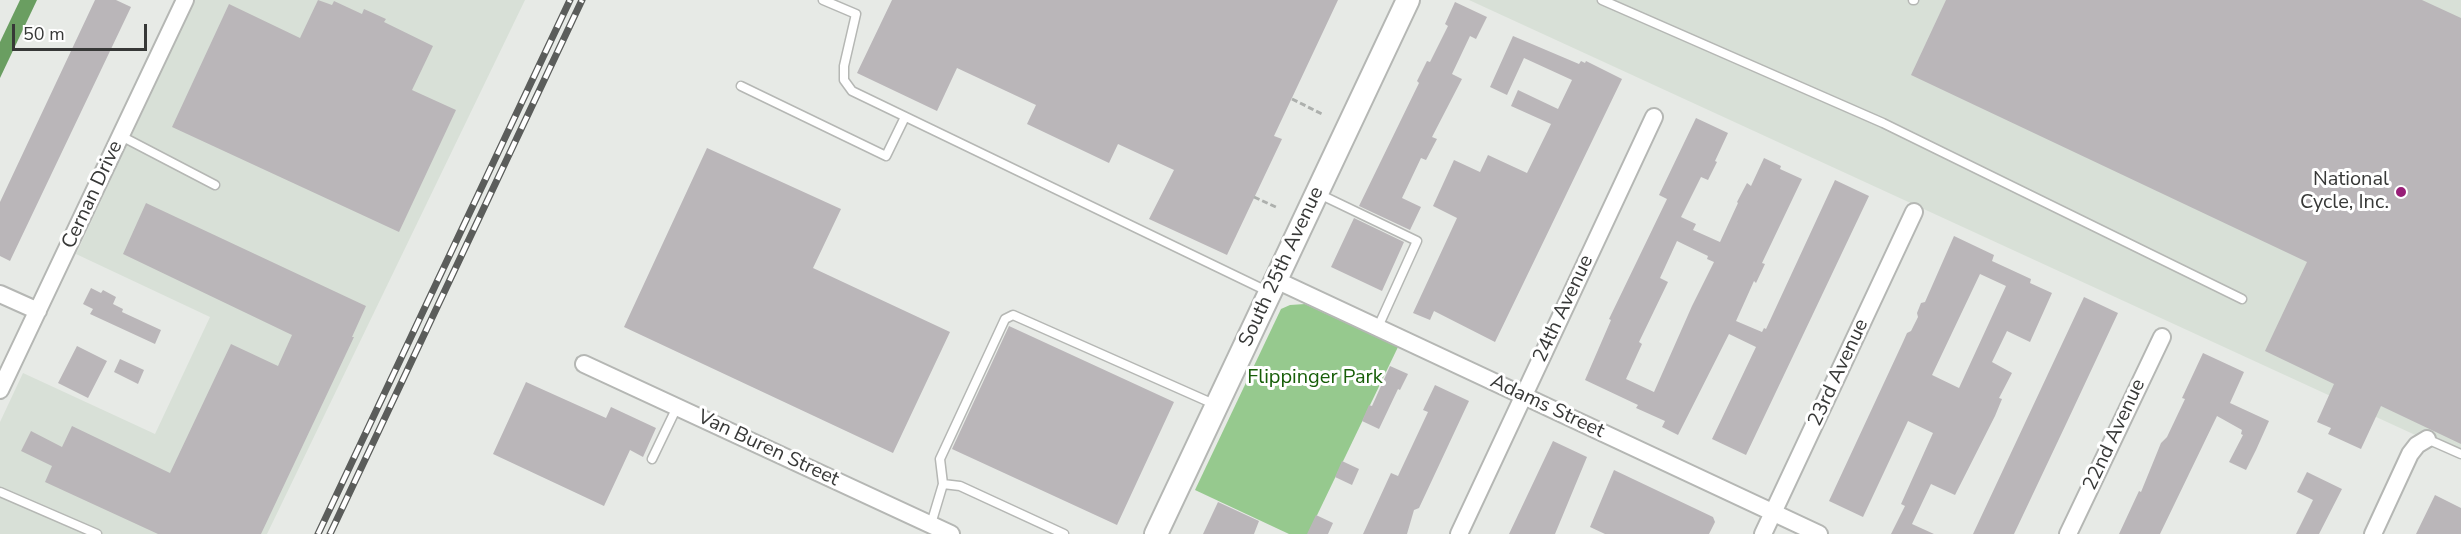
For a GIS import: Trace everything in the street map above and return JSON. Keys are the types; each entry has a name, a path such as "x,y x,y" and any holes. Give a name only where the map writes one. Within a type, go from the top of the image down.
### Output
{"main road":[{"name":"South 25th Avenue","path":"1156,534 1408,0"}],"street":[{"name":"Cernan Drive","path":"0,390 185,0"},
{"name":"24th Avenue","path":"1459,534 1653,117"},
{"name":"23rd Avenue","path":"1763,534 1914,213"},
{"name":"Adams Street","path":"1273,286 1378,327 1819,534"},
{"path":"0,294 38,311"},
{"name":"22nd Avenue","path":"2068,534 2162,337"},
{"name":"Van Buren Street","path":"584,364 951,534"},
{"path":"2373,534 2410,454 2427,439"}],"lane":[{"path":"823,0 856,14 843,66 844,80 852,91 1273,286"},
{"path":"1602,0 1883,123 2242,299"},
{"path":"741,86 886,156 905,117"},
{"path":"121,136 215,185"},
{"path":"1317,193 1417,242 1378,327"},
{"path":"931,525 943,484 940,459 1005,320 1013,315 1217,405"},
{"path":"652,459 677,407"},
{"path":"2427,439 2461,454"},
{"path":"943,484 960,486 1064,534"},
{"path":"0,492 96,534"}],"path":[{"path":"1292,99 1322,114"},
{"path":"1254,197 1278,208"}],"shaded area":[{"path":"20,0 37,0 0,78 0,42"},
{"path":"195,0 525,0 267,534 0,534 0,422 23,373 155,434 210,317 76,254"},
{"path":"1469,0 2461,0 2461,456"}],"green space":[{"name":"Flippinger Park","path":"1305,304 1398,347 1308,534 1289,534 1195,490 1281,309 1290,305"}],"building":[{"path":"95,0 116,0 131,7 10,261 0,256 0,202"},
{"path":"318,0 332,5 334,1 362,14 364,9 386,19 384,22 433,46 412,90 456,110 399,232 172,127 229,4 300,38"},
{"path":"892,0 1338,0 1274,136 1282,139 1227,255 1149,219 1174,170 1118,144 1109,163 1027,124 1036,105 957,68 937,111 857,73"},
{"path":"1946,0 2422,0 2461,18 2461,444 2381,406 2361,449 2328,434 2331,428 2317,422 2334,384 2265,351 2307,262 1911,75"},
{"path":"1455,2 1487,17 1476,39 1470,36 1452,74 1462,79 1432,137 1437,139 1426,160 1421,158 1402,198 1421,207 1410,230 1359,206 1419,83 1417,81 1427,61 1430,62 1448,26 1445,24"},
{"path":"1513,36 1579,64 1581,61 1585,63 1586,61 1622,79 1495,342 1434,311 1430,320 1413,313 1457,218 1433,206 1454,160 1480,172 1488,155 1527,173 1551,124 1511,106 1518,90 1558,109 1572,80 1524,58 1507,95 1490,87"},
{"path":"1696,118 1728,133 1708,180 1701,177 1681,217 1696,224 1693,230 1720,242 1737,202 1747,183 1751,186 1764,158 1781,166 1780,169 1802,179 1762,263 1765,264 1756,283 1754,281 1736,321 1762,332 1764,328 1766,329 1835,180 1869,196 1746,455 1712,439 1756,347 1729,334 1678,435 1662,427 1665,421 1636,408 1638,405 1585,380 1611,320 1609,319 1667,199 1659,195","holes":["1677,241 1708,256 1707,259 1714,262 1654,392 1626,379 1642,344 1639,342 1668,282 1660,278"]},
{"path":"707,148 841,209 813,268 950,332 893,453 624,327"},
{"path":"146,203 366,306 352,337 354,337 261,534 158,534 45,482 52,466 21,451 31,431 62,447 72,426 170,473 231,344 278,366 292,335 123,254"},
{"path":"1354,218 1404,242 1382,291 1331,267"},
{"path":"1954,236 1994,255 1992,261 2031,279 2030,283 2052,293 2030,342 2007,331 1992,362 2012,373 1999,398 2002,399 1995,416 1955,495 1931,484 1912,524 1934,534 1891,534 1905,506 1901,504 1933,433 1908,421 1863,517 1829,501 1907,333 1911,331 1918,317 1917,313 1921,303 1925,302","holes":["1980,274 2006,286 1959,388 1932,375"]},
{"path":"91,288 101,293 103,290 116,297 113,304 123,309 122,312 161,330 155,344 90,314 93,309 83,304"},
{"path":"2084,297 2118,313 2067,422 2014,534 1973,534"},
{"path":"1009,326 1174,402 1117,525 952,449"},
{"path":"77,346 107,361 88,398 58,383"},
{"path":"2203,353 2244,372 2230,403 2269,421 2256,450 2246,470 2229,462 2243,435 2242,430 2217,416 2160,534 2119,534 2139,491 2141,492 2161,443 2167,437 2185,399 2182,398"},
{"path":"120,359 144,370 138,384 114,372"},
{"path":"1390,366 1408,374 1400,390 1398,389 1379,429 1362,421 1369,405 1372,406"},
{"path":"526,382 606,418 611,407 656,428 643,457 630,450 604,506 493,454"},
{"path":"1435,385 1469,401 1419,508 1414,510 1407,534 1363,534 1391,473 1398,476 1428,412 1423,410"},
{"path":"1553,441 1587,457 1555,534 1509,534"},
{"path":"1342,461 1359,469 1352,485 1335,477"},
{"path":"1614,470 1713,517 1715,522 1709,534 1605,534 1590,527"},
{"path":"2307,472 2342,489 2319,534 2296,534 2313,500 2297,492"},
{"path":"2435,495 2461,508 2461,534 2416,534"},
{"path":"1218,502 1259,521 1254,534 1203,534"},
{"path":"1316,515 1333,523 1328,534 1307,534"}],"railway":[{"path":"318,534 570,0"},
{"path":"330,534 582,0"}],"place":[{"name":"National Cycle, Inc.","path":"2401,192"}]}
